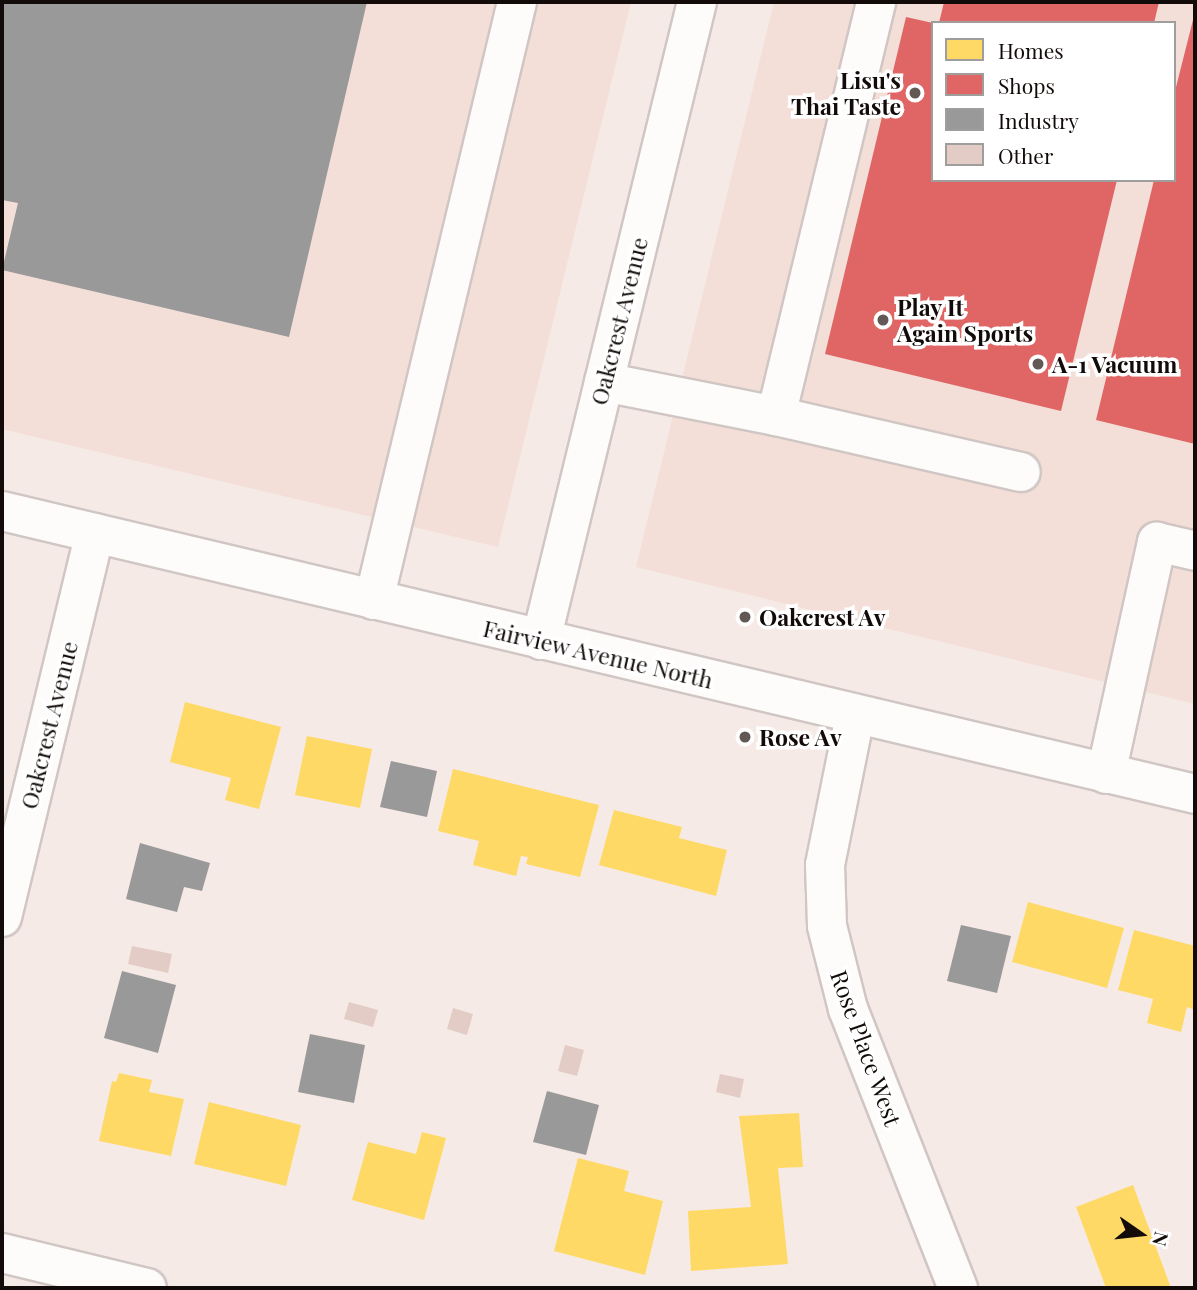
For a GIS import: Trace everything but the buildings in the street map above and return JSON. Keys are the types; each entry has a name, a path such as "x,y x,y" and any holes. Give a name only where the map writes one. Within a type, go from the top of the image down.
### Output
{"street":[{"path":"374,600 517,2"},
{"name":"Oakcrest Avenue","path":"541,640 697,2"},
{"path":"776,416 876,2"},
{"path":"604,382 776,416 1021,472"},
{"name":"Fairview Avenue North","path":"2,511 855,716 1195,794"},
{"name":"Oakcrest Avenue","path":"2,917 95,533"},
{"path":"1106,774 1157,542 1195,551"},
{"name":"Rose Place West","path":"855,716 825,864 827,926 848,1009 958,1288"},
{"path":"2,1253 147,1288"}],"shaded area":[{"path":"2,2 631,2 498,547 2,429"},
{"path":"774,2 1195,2 1195,704 636,567"}],"place":[{"name":"Lisu's Thai Taste","path":"915,93"},
{"name":"Play It Again Sports","path":"883,320"},
{"name":"A-1 Vacuum","path":"1038,364"},
{"name":"Oakcrest Av","path":"745,617"},
{"name":"Rose Av","path":"745,737"}]}
